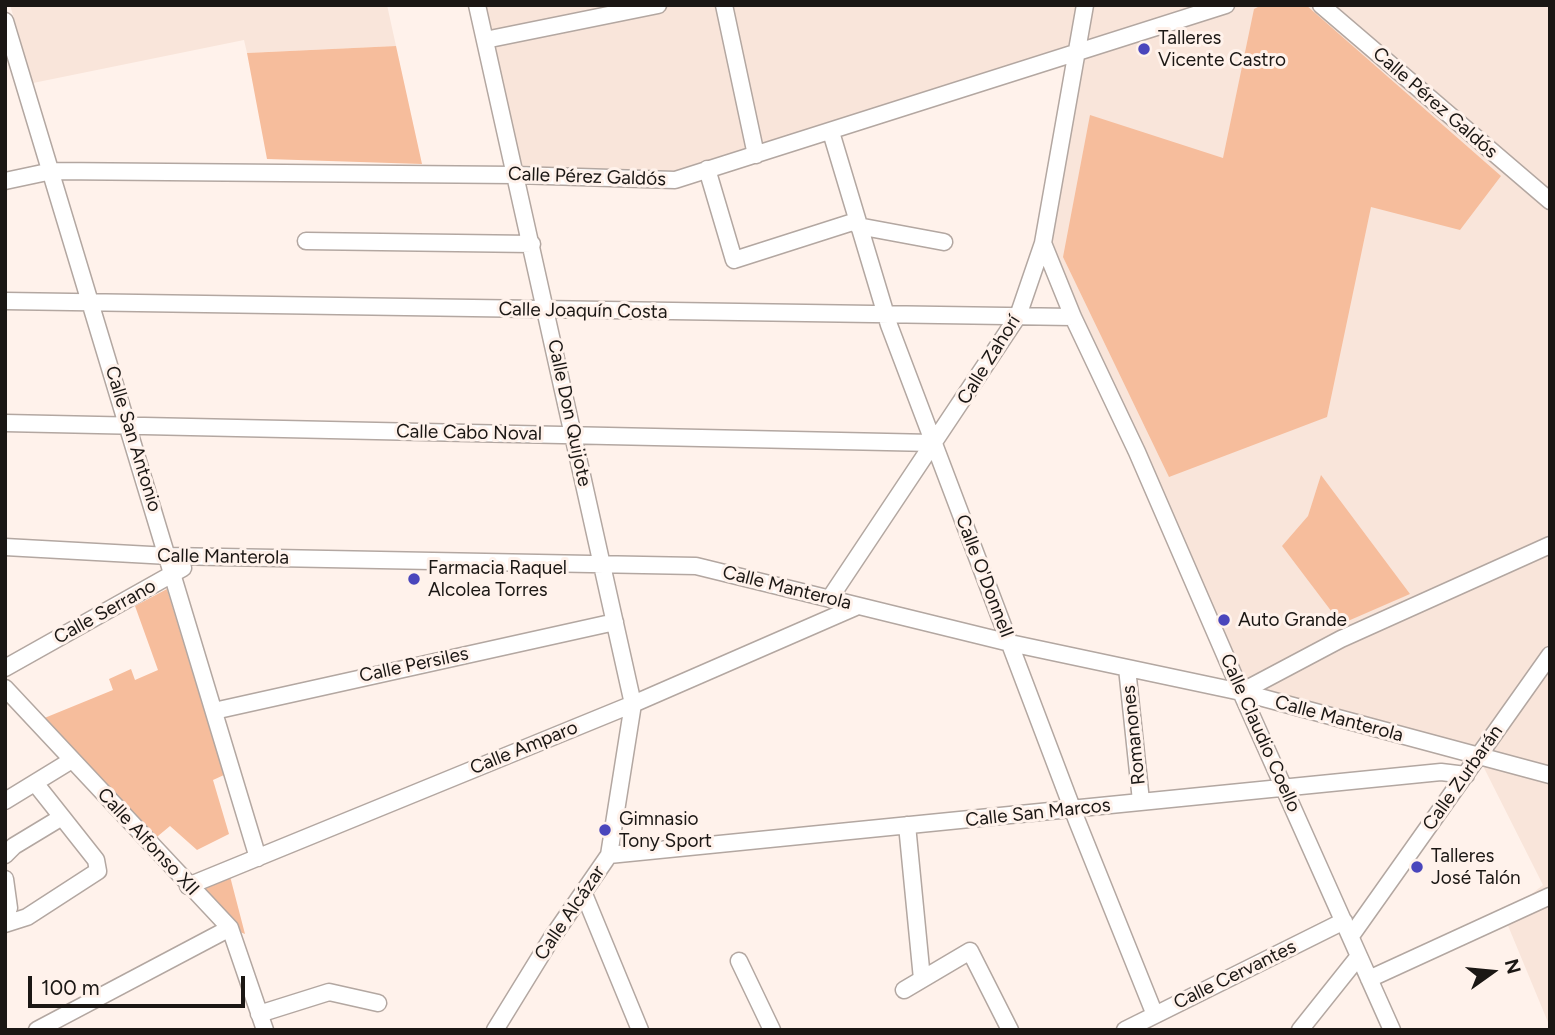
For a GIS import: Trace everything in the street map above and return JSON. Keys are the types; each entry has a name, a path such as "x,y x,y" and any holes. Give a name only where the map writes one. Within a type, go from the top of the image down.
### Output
{"street":[{"name":"Calle Don Quijote","path":"477,5 548,311 633,704"},
{"path":"485,40 658,5"},
{"path":"724,5 755,155"},
{"name":"Calle Zahorí","path":"830,598 1018,316 1044,243 1080,51 1085,5"},
{"name":"Calle Pérez Galdós","path":"5,181 52,172 515,175 676,180 1226,5"},
{"name":"Calle Pérez Galdós","path":"1321,5 1550,201"},
{"name":"Calle San Antonio","path":"5,20 93,304 258,858"},
{"name":"Calle O'Donnell","path":"831,132 885,314 1073,811 1155,1015"},
{"path":"708,169 734,260 857,224 944,242"},
{"path":"306,242 532,244"},
{"name":"Calle Claudio Coello","path":"1044,243 1073,317 1138,452 1241,692 1392,1030"},
{"name":"Calle Joaquín Costa","path":"5,301 1073,317"},
{"name":"Calle Cabo Noval","path":"5,423 934,444"},
{"path":"1241,692 1340,639 1550,545"},
{"name":"Calle Manterola","path":"5,547 204,557 696,566 1010,643 1241,692 1550,775"},
{"name":"Calle Serrano","path":"5,668 204,557"},
{"name":"Calle Amparo","path":"188,886 633,704 858,606"},
{"name":"Calle Persiles","path":"214,711 615,622"},
{"name":"Calle Zurbarán","path":"1348,928 1466,775 1550,655"},
{"name":"Romanones","path":"1127,668 1140,801"},
{"name":"Calle Alfonso XII","path":"5,688 230,928 262,1022 329,992 378,1003"},
{"name":"Calle Alcázar","path":"495,1030 551,939 609,855 633,704"},
{"path":"5,801 72,760"},
{"name":"Calle San Marcos","path":"609,855 1073,811 1140,801 1441,772 1466,775"},
{"path":"5,924 27,917 97,871 96,860 35,783"},
{"path":"5,855 14,846 62,817"},
{"path":"907,825 922,979"},
{"path":"5,879 9,908 5,914"},
{"path":"584,894 640,1030"},
{"path":"1369,979 1550,896"},
{"path":"37,1030 230,928"},
{"name":"Calle Cervantes","path":"1125,1030 1348,928"},
{"path":"904,990 970,951 1010,1030"},
{"path":"1300,1030 1359,957"},
{"path":"739,961 772,1030"}],"shaded area":[{"path":"10,5 387,5 396,46 247,53 244,40 33,83"},
{"path":"477,5 1550,5 1550,1027 1504,916 1543,885 1478,756 1240,692 1043,243 1079,52 675,180 515,175"},
{"path":"1262,5 1306,5 1501,176 1460,230 1371,207 1327,417 1169,477 1063,257 1090,115 1223,158 1254,9"},
{"path":"396,46 422,164 267,159 247,53"},
{"path":"1321,475 1410,594 1341,624 1282,546 1308,516"},
{"path":"167,589 224,775 213,780 229,834 197,850 170,826 152,841 42,719 113,690 109,679 131,669 135,680 158,670 135,606"},
{"path":"230,876 245,934 230,928 188,886"}],"place":[{"name":"Talleres Vicente Castro","path":"1144,49"},
{"name":"Farmacia Raquel Alcolea Torres","path":"414,579"},
{"name":"Auto Grande","path":"1224,620"},
{"name":"Gimnasio Tony Sport","path":"605,830"},
{"name":"Talleres José Talón","path":"1417,867"}]}
